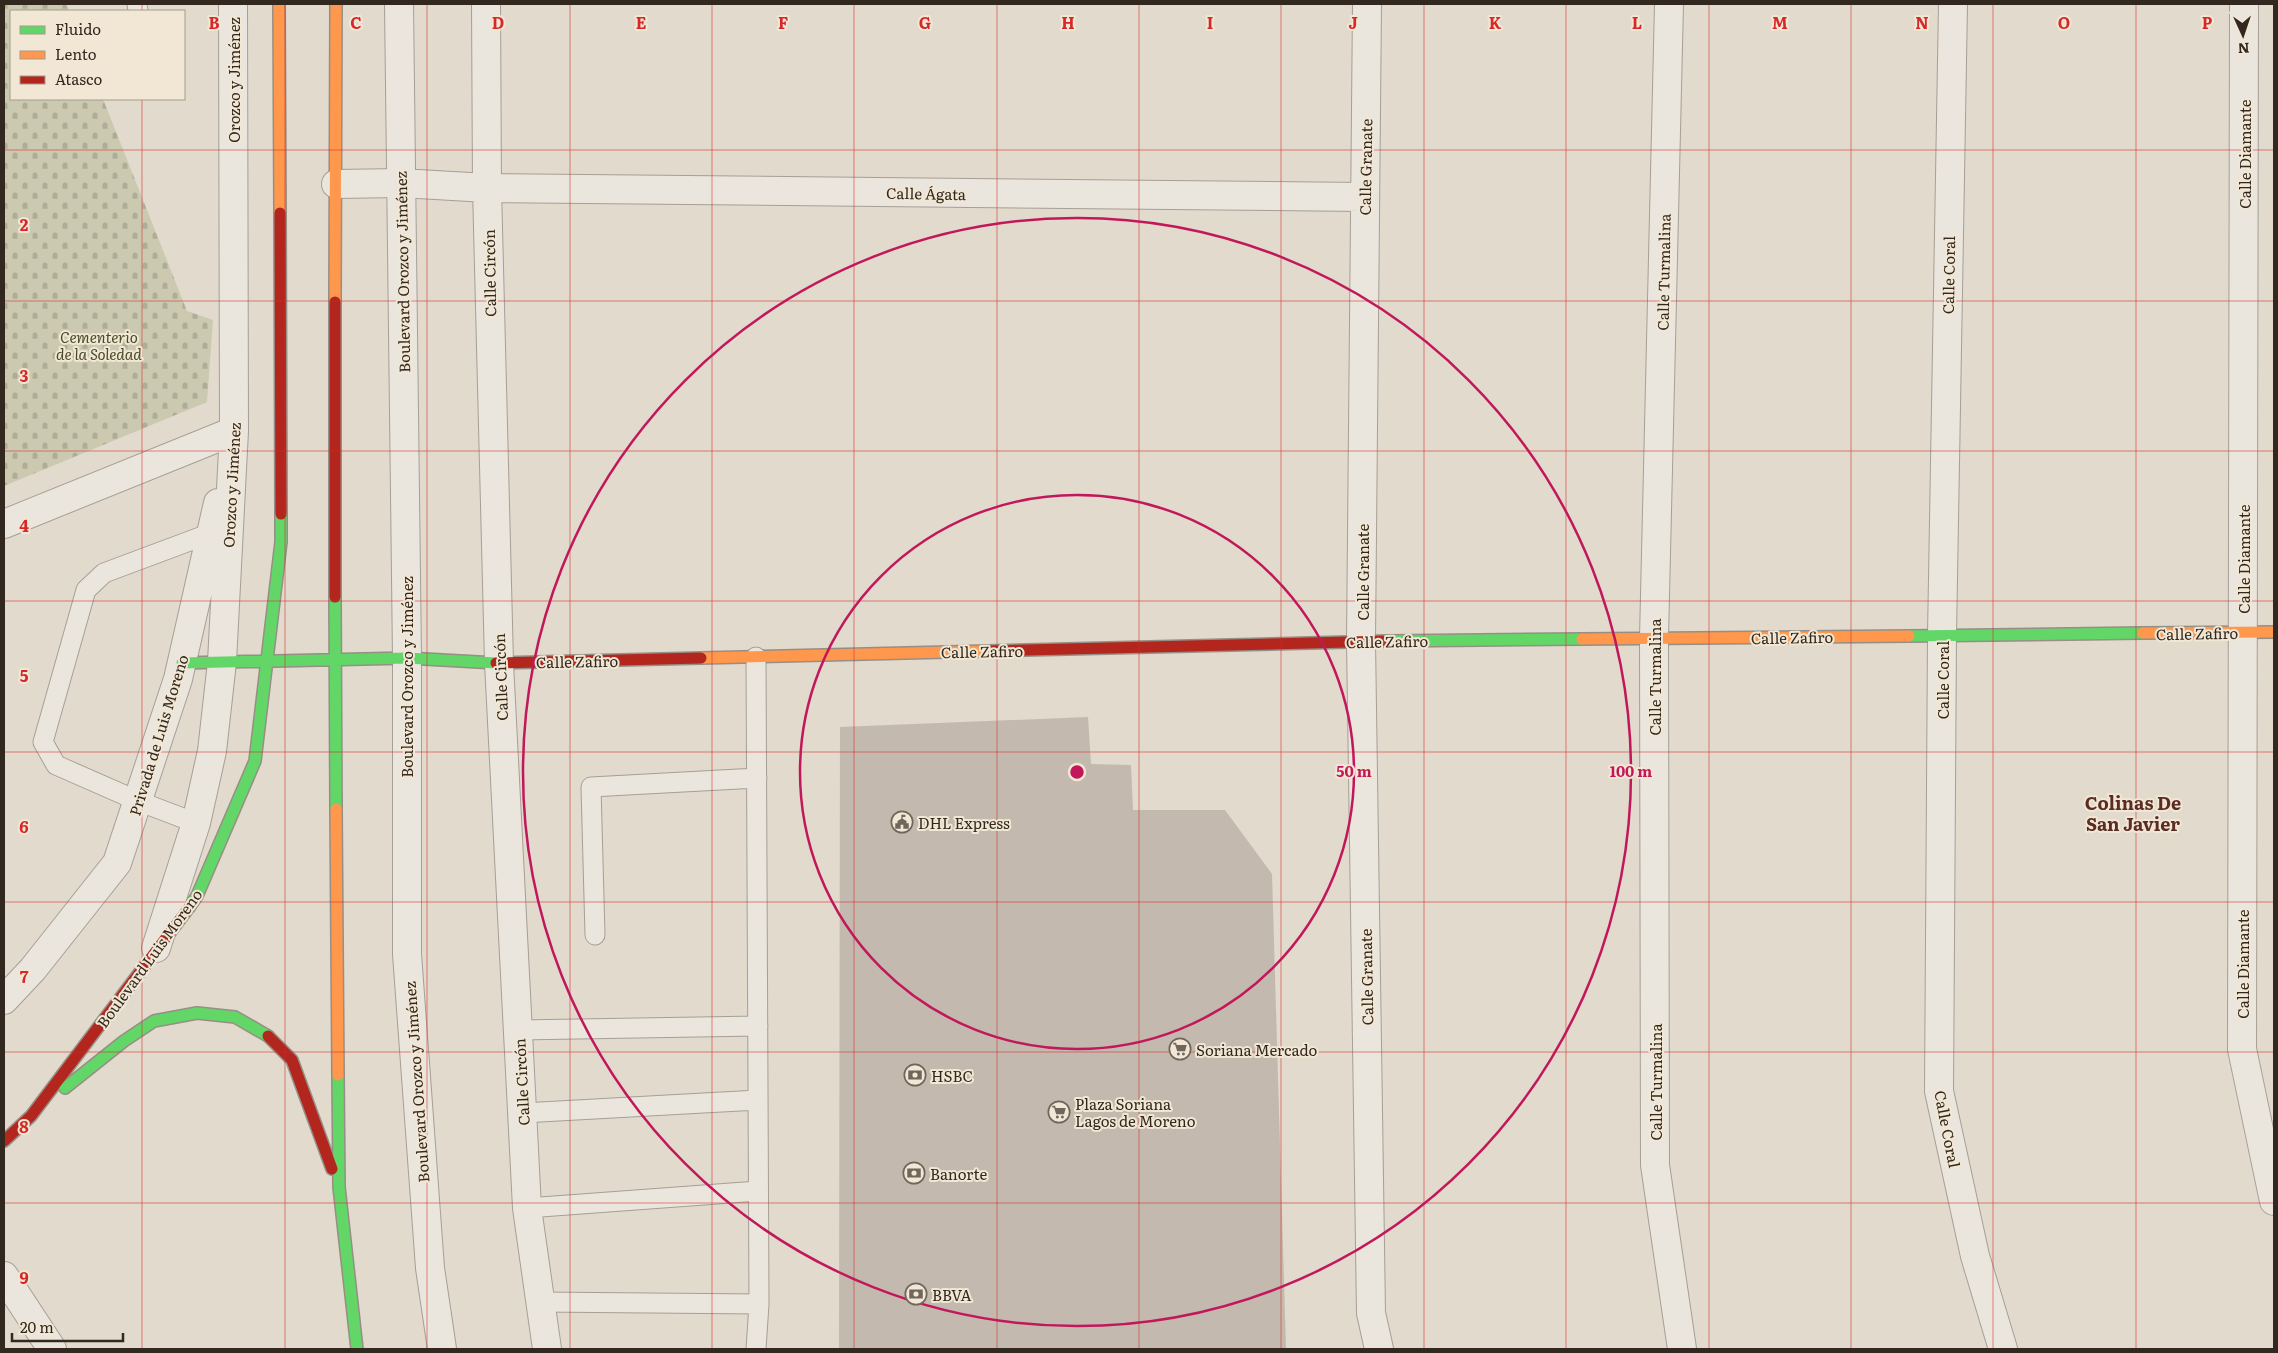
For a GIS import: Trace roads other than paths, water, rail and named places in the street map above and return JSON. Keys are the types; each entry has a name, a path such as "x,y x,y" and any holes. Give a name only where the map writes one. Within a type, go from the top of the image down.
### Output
{"main road":[{"path":"267,662 281,542 279,4"},
{"path":"336,4 338,1187 357,1349"},
{"name":"Calle Zafiro","path":"182,663 407,658 499,663 1361,642 2274,632"},
{"name":"Boulevard Luis Moreno","path":"4,1140 31,1116 153,957 197,896 255,761 267,662"},
{"path":"31,1116 124,1041 154,1021 197,1013 235,1017 266,1034 292,1060 338,1187"}],"street":[{"name":"Orozco y Jiménez","path":"153,957 196,823 212,752 222,662 220,530 234,431 233,4"},
{"name":"Boulevard Orozco y Jiménez","path":"399,4 407,658 407,954 430,1268 442,1349"},
{"name":"Calle Circón","path":"486,4 487,188 499,663 527,1208 547,1349"},
{"name":"Calle Granate","path":"1367,4 1361,642 1371,1313 1379,1349"},
{"name":"Calle Turmalina","path":"1669,4 1654,638 1655,1165 1682,1349"},
{"name":"Calle Coral","path":"1953,4 1942,636 1939,1091 1975,1256 2003,1349"},
{"name":"Calle Diamante","path":"2244,4 2242,1049 2274,1201"},
{"name":"Calle Ágata","path":"336,184 401,183 487,188 1365,197"},
{"path":"4,524 234,431"},
{"name":"Privada de Luis Moreno","path":"4,1000 33,969 117,863 182,663 220,530"},
{"path":"4,1276 52,1349"}],"lane":[{"path":"196,823 138,801 56,764 43,742 86,590 104,574 220,530"},
{"path":"756,657 759,1304 756,1349"},
{"path":"595,935 591,787 757,778"},
{"path":"518,1030 758,1026"},
{"path":"522,1113 758,1100"},
{"path":"527,1208 758,1191"},
{"path":"540,1302 759,1304"}],"place":[{"name":"DHL Express","path":"902,822"},
{"name":"Soriana Mercado","path":"1180,1049"},
{"name":"HSBC","path":"915,1075"},
{"name":"Plaza Soriana Lagos de Moreno","path":"1059,1112"},
{"name":"Banorte","path":"914,1173"},
{"name":"BBVA","path":"916,1294"}],"district":[{"name":"Colinas De San Javier","path":"2133,812"}],"park label":[{"name":"Cementerio de la Soledad","path":"99,344"}]}
